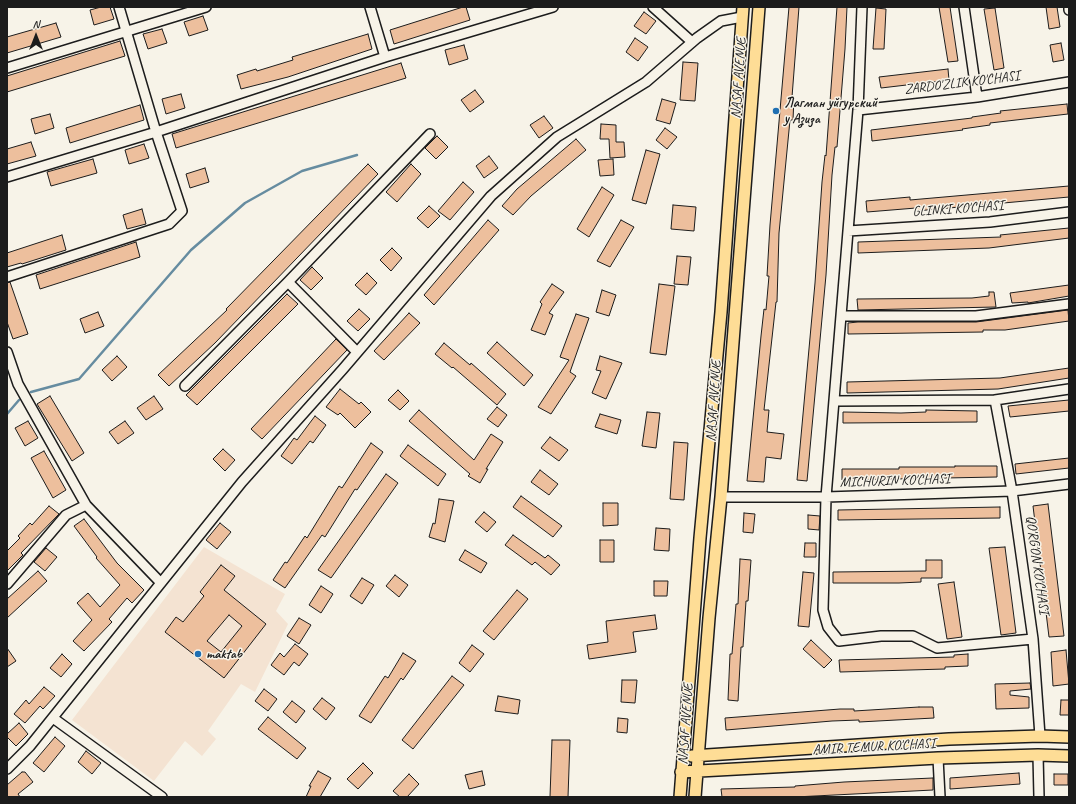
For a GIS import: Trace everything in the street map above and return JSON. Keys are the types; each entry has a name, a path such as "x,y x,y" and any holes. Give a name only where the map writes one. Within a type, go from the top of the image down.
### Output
{"main road":[{"name":"NASAF AVENUE","path":"695,797 709,618 722,497 759,7"},
{"name":"NASAF AVENUE","path":"680,797 700,538 720,320 742,12"},
{"name":"AMIR TEMUR KO'CHASI","path":"682,756 949,739 1040,736 1069,737"},
{"name":"AMIR TEMUR KO'CHASI","path":"681,772 938,758 1038,754 1069,756"}],"street":[{"path":"7,276 169,224 182,211 156,132 119,7"},
{"path":"7,68 206,7"},
{"path":"370,7 385,57"},
{"path":"7,177 156,132 385,57 553,7"},
{"path":"653,7 692,42"},
{"path":"862,7 858,110 826,497 823,610 828,627 839,641 881,636 913,636 937,648 1033,639"},
{"path":"964,7 977,97"},
{"path":"7,769 30,746 53,718 242,482 357,352 491,196 557,137 646,82 692,42 721,21 742,12"},
{"name":"ZARDO'ZLIK KO'CHASI","path":"858,110 977,97 1069,82"},
{"path":"185,386 288,282 430,134"},
{"name":"GLINKI KO'CHASI","path":"848,230 990,222 1069,212"},
{"path":"288,282 357,352"},
{"path":"841,316 976,316 1069,304"},
{"path":"7,352 18,384 86,505 161,583"},
{"path":"834,401 995,400 1069,389"},
{"name":"QO'RG'ON KO'CHASI","path":"995,400 1012,491 1033,639 1040,736"},
{"name":"MICHURIN KO'CHASI","path":"722,497 826,497 1012,491 1069,484"},
{"path":"7,584 66,515 86,505"},
{"path":"53,718 162,797"},
{"path":"1038,754 1039,797"},
{"path":"938,758 940,797"}],"shaded area":[{"name":"maktab","path":"204,547 285,594 276,611 288,624 255,692 241,684 208,731 216,739 202,756 185,741 154,781 72,720"}],"building":[{"path":"101,7 110,7 114,19 94,25 90,10"},
{"path":"466,7 470,20 394,44 390,30"},
{"path":"789,7 799,7 792,97 794,97 793,120 790,120 779,233 777,302 764,410 769,410 767,432 784,434 781,459 766,457 764,482 747,481 764,309 766,310 769,276 767,276 770,225"},
{"path":"837,7 847,7 845,49 837,147 835,147 832,175 826,275 807,481 797,480 815,283 822,182 825,155 826,156"},
{"path":"939,7 950,7 958,61 948,62"},
{"path":"1046,7 1057,7 1060,27 1049,29"},
{"path":"876,8 886,9 884,49 873,49"},
{"path":"995,8 1004,68 994,70 984,9"},
{"path":"644,12 656,21 646,34 634,26"},
{"path":"203,16 208,30 189,36 184,22"},
{"path":"56,23 61,37 7,53 7,37"},
{"path":"162,29 167,43 148,49 143,34"},
{"path":"368,34 372,49 288,77 241,89 237,75 256,69 257,71 293,60 292,57"},
{"path":"635,38 648,47 638,61 626,52"},
{"path":"120,41 125,56 7,92 7,76"},
{"path":"1061,43 1064,60 1053,62 1050,45"},
{"path":"464,45 468,59 449,65 445,50"},
{"path":"683,62 698,63 695,101 680,100"},
{"path":"401,63 406,78 176,148 172,134"},
{"path":"948,69 949,80 881,88 879,77"},
{"path":"475,90 484,102 470,112 461,100"},
{"path":"181,94 185,108 166,114 162,99"},
{"path":"662,99 676,103 670,124 656,120"},
{"path":"1067,104 1068,114 990,123 990,125 962,129 963,130 872,141 871,130 972,118 1001,113 1000,111"},
{"path":"140,105 144,120 70,143 66,128"},
{"path":"50,114 54,128 35,134 31,119"},
{"path":"544,116 553,128 539,138 530,125"},
{"path":"601,124 616,125 616,142 624,142 625,157 610,158 609,139 600,139"},
{"path":"665,128 677,137 667,149 656,140"},
{"path":"437,136 448,147 436,159 425,148"},
{"path":"576,139 586,150 531,196 513,215 502,206 517,189"},
{"path":"31,142 36,156 7,164 7,149"},
{"path":"144,144 149,158 129,164 125,150"},
{"path":"646,150 660,154 646,204 632,200"},
{"path":"489,156 498,168 484,178 476,166"},
{"path":"93,159 97,173 51,186 47,172"},
{"path":"613,159 614,175 600,176 598,160"},
{"path":"368,164 378,174 215,343 169,386 158,375 227,310 226,309"},
{"path":"411,164 421,174 397,202 386,192"},
{"path":"205,168 209,182 190,188 186,174"},
{"path":"463,182 474,192 450,220 438,211"},
{"path":"1069,186 1069,197 916,211 916,208 867,212 866,201 910,197 910,200"},
{"path":"602,187 614,195 589,237 577,229"},
{"path":"673,205 696,207 694,231 671,229"},
{"path":"429,206 440,216 428,228 417,218"},
{"path":"142,209 146,224 127,229 123,215"},
{"path":"488,220 499,230 434,305 424,295"},
{"path":"621,220 634,227 610,267 597,261"},
{"path":"1069,228 1069,238 989,248 858,253 858,242 1001,237 1000,235"},
{"path":"62,235 66,250 22,264 7,267 7,253"},
{"path":"136,242 140,257 40,289 36,275"},
{"path":"392,248 402,258 391,271 380,260"},
{"path":"677,256 691,257 688,285 674,284"},
{"path":"312,267 323,278 311,290 300,280"},
{"path":"367,273 377,283 366,295 355,285"},
{"path":"10,282 28,334 13,339 7,322 7,283"},
{"path":"552,284 564,292 549,313 553,315 545,335 531,330 542,304 540,302"},
{"path":"659,284 675,286 666,355 650,353"},
{"path":"1069,285 1069,296 1028,303 1012,303 1010,293"},
{"path":"602,290 616,295 609,316 596,312"},
{"path":"989,292 994,292 996,307 858,310 857,299 972,298 989,296"},
{"path":"287,294 298,304 197,405 186,395"},
{"path":"359,309 370,319 358,331 347,321"},
{"path":"1068,310 1069,321 1005,330 983,330 983,332 848,334 848,323 976,322"},
{"path":"98,312 104,326 85,333 80,319"},
{"path":"409,313 420,323 384,360 374,351"},
{"path":"576,314 589,318 570,372 576,376 551,414 538,407 569,360 560,357"},
{"path":"336,339 347,350 262,439 251,429"},
{"path":"497,342 533,375 524,386 487,353"},
{"path":"444,343 470,365 471,363 506,394 497,405 453,367 452,368 435,354"},
{"path":"117,356 127,367 112,381 102,370"},
{"path":"600,356 622,363 606,399 592,393 601,371 596,370"},
{"path":"1069,368 1069,378 998,389 847,393 847,382 1000,378"},
{"path":"340,389 359,404 361,402 371,412 355,428 340,413 338,415 326,407"},
{"path":"398,390 409,401 400,410 388,400"},
{"path":"50,396 84,453 72,461 37,404"},
{"path":"154,396 163,409 146,420 137,408"},
{"path":"1069,400 1069,411 1010,417 1008,406"},
{"path":"497,407 507,415 498,427 487,419"},
{"path":"419,410 474,460 491,434 503,442 486,469 488,469 480,483 468,476 470,474 409,421"},
{"path":"926,410 977,411 977,422 843,423 843,412 901,413 926,412"},
{"path":"647,412 660,413 656,448 642,446"},
{"path":"600,414 621,420 617,434 595,427"},
{"path":"315,416 326,425 313,443 310,441 292,464 281,456 294,438 297,440"},
{"path":"28,421 38,438 25,446 15,428"},
{"path":"125,421 134,433 118,444 109,432"},
{"path":"550,437 568,450 559,461 541,448"},
{"path":"674,442 688,443 684,500 670,499"},
{"path":"371,443 383,452 357,490 355,489 325,537 322,535 285,588 273,580 285,562 287,563 305,536 307,538 339,486 342,488"},
{"path":"408,445 446,474 438,486 400,456"},
{"path":"223,449 235,460 225,471 213,459"},
{"path":"44,451 66,490 53,498 31,458"},
{"path":"1069,458 1069,468 1016,474 1015,464"},
{"path":"997,466 997,477 842,480 842,469 899,469 899,467"},
{"path":"540,470 558,484 549,495 531,482"},
{"path":"386,474 398,483 331,578 318,570"},
{"path":"521,496 562,526 553,537 513,507"},
{"path":"439,499 454,501 445,542 429,537 433,523 435,524"},
{"path":"603,503 618,503 618,525 603,526"},
{"path":"1048,504 1064,636 1049,637 1033,506"},
{"path":"49,506 59,514 21,553 23,555 7,571 7,551 20,538 18,536 30,523 32,525"},
{"path":"1000,507 1000,518 838,520 838,510"},
{"path":"484,512 496,522 487,532 475,522"},
{"path":"744,513 755,514 753,533 743,532"},
{"path":"808,515 820,516 819,530 808,529"},
{"path":"84,519 117,563 144,590 132,603 127,598 109,619 112,622 84,651 73,641 92,620 77,603 88,593 100,607 120,585 96,558 97,557 74,526"},
{"path":"220,523 231,532 217,549 206,540"},
{"path":"656,528 670,529 669,551 654,550"},
{"path":"513,535 545,558 548,555 560,565 551,575 535,562 532,565 505,545"},
{"path":"600,540 614,540 614,562 600,562"},
{"path":"805,543 816,543 816,557 804,557"},
{"path":"1005,547 1016,633 1001,635 989,548"},
{"path":"46,548 57,557 45,571 34,562"},
{"path":"465,550 487,563 481,573 459,560"},
{"path":"740,559 751,560 748,601 746,601 743,647 741,647 738,701 728,700 730,654 732,654 736,604 738,604"},
{"path":"926,560 942,560 942,578 921,578 921,582 833,583 833,572 926,571"},
{"path":"221,565 235,576 224,590 266,624 224,678 165,632 176,617 183,622 204,596 200,592","holes":["229,615 242,626 221,652 207,641"]},
{"path":"38,571 47,581 7,618 7,599"},
{"path":"803,572 814,573 809,627 798,626"},
{"path":"395,575 408,585 399,597 386,586"},
{"path":"362,578 374,585 362,604 350,596"},
{"path":"654,581 668,581 667,596 654,596"},
{"path":"954,582 962,637 947,639 938,584"},
{"path":"321,586 333,594 321,613 309,605"},
{"path":"517,590 528,599 494,640 483,631"},
{"path":"655,615 657,629 633,632 636,652 589,659 587,645 608,642 606,621"},
{"path":"299,618 311,625 299,644 287,636"},
{"path":"811,640 832,660 824,668 803,649"},
{"path":"295,644 308,654 299,666 294,662 284,675 271,665 280,653 284,657"},
{"path":"472,645 484,654 470,672 459,663"},
{"path":"7,648 16,661 7,667"},
{"path":"1066,650 1069,684 1053,686 1051,652"},
{"path":"403,653 416,661 403,680 401,678 371,723 359,716 385,676 388,678"},
{"path":"62,654 72,664 61,677 50,668"},
{"path":"968,654 968,666 945,667 945,669 840,672 839,660 954,657 954,655"},
{"path":"452,676 464,685 413,749 402,740"},
{"path":"622,680 637,680 635,703 621,702"},
{"path":"1030,683 1031,689 1010,691 1010,695 1029,697 1029,708 996,709 995,684"},
{"path":"44,687 55,696 43,709 40,706 25,723 14,714 26,700 29,704"},
{"path":"264,689 277,699 268,711 255,701"},
{"path":"498,696 520,700 518,714 495,711"},
{"path":"322,698 335,708 326,720 313,709"},
{"path":"1061,700 1069,700 1069,715 1060,715"},
{"path":"292,701 305,711 296,723 283,712"},
{"path":"933,707 934,718 859,722 859,720 832,721 726,730 725,718 840,709 854,709 854,711"},
{"path":"268,717 306,748 297,759 258,729"},
{"path":"618,718 628,719 627,733 617,732"},
{"path":"19,723 28,734 16,746 7,737 7,734"},
{"path":"55,737 65,746 44,772 33,763"},
{"path":"552,740 570,740 568,797 550,797"},
{"path":"86,751 101,763 92,774 78,762"},
{"path":"363,763 373,773 358,789 347,779"},
{"path":"318,771 331,778 320,797 306,797 311,786 309,786"},
{"path":"482,771 485,785 469,789 465,775"},
{"path":"22,772 25,772 33,782 18,794 20,797 7,797 7,785"},
{"path":"1019,773 1020,784 950,789 950,778"},
{"path":"409,774 419,784 407,797 400,797 393,791"},
{"path":"1054,774 1068,774 1068,785 1054,785"},
{"path":"933,778 933,790 795,797 722,797 721,789 795,787 844,782"}],"waterway":[{"path":"31,392 79,379 191,250 245,203 302,171 357,155"},
{"path":"7,414 19,400"}],"place":[{"name":"Лагман уйгурский у Азиза","path":"776,111"},
{"name":"maktab","path":"198,654"}]}
